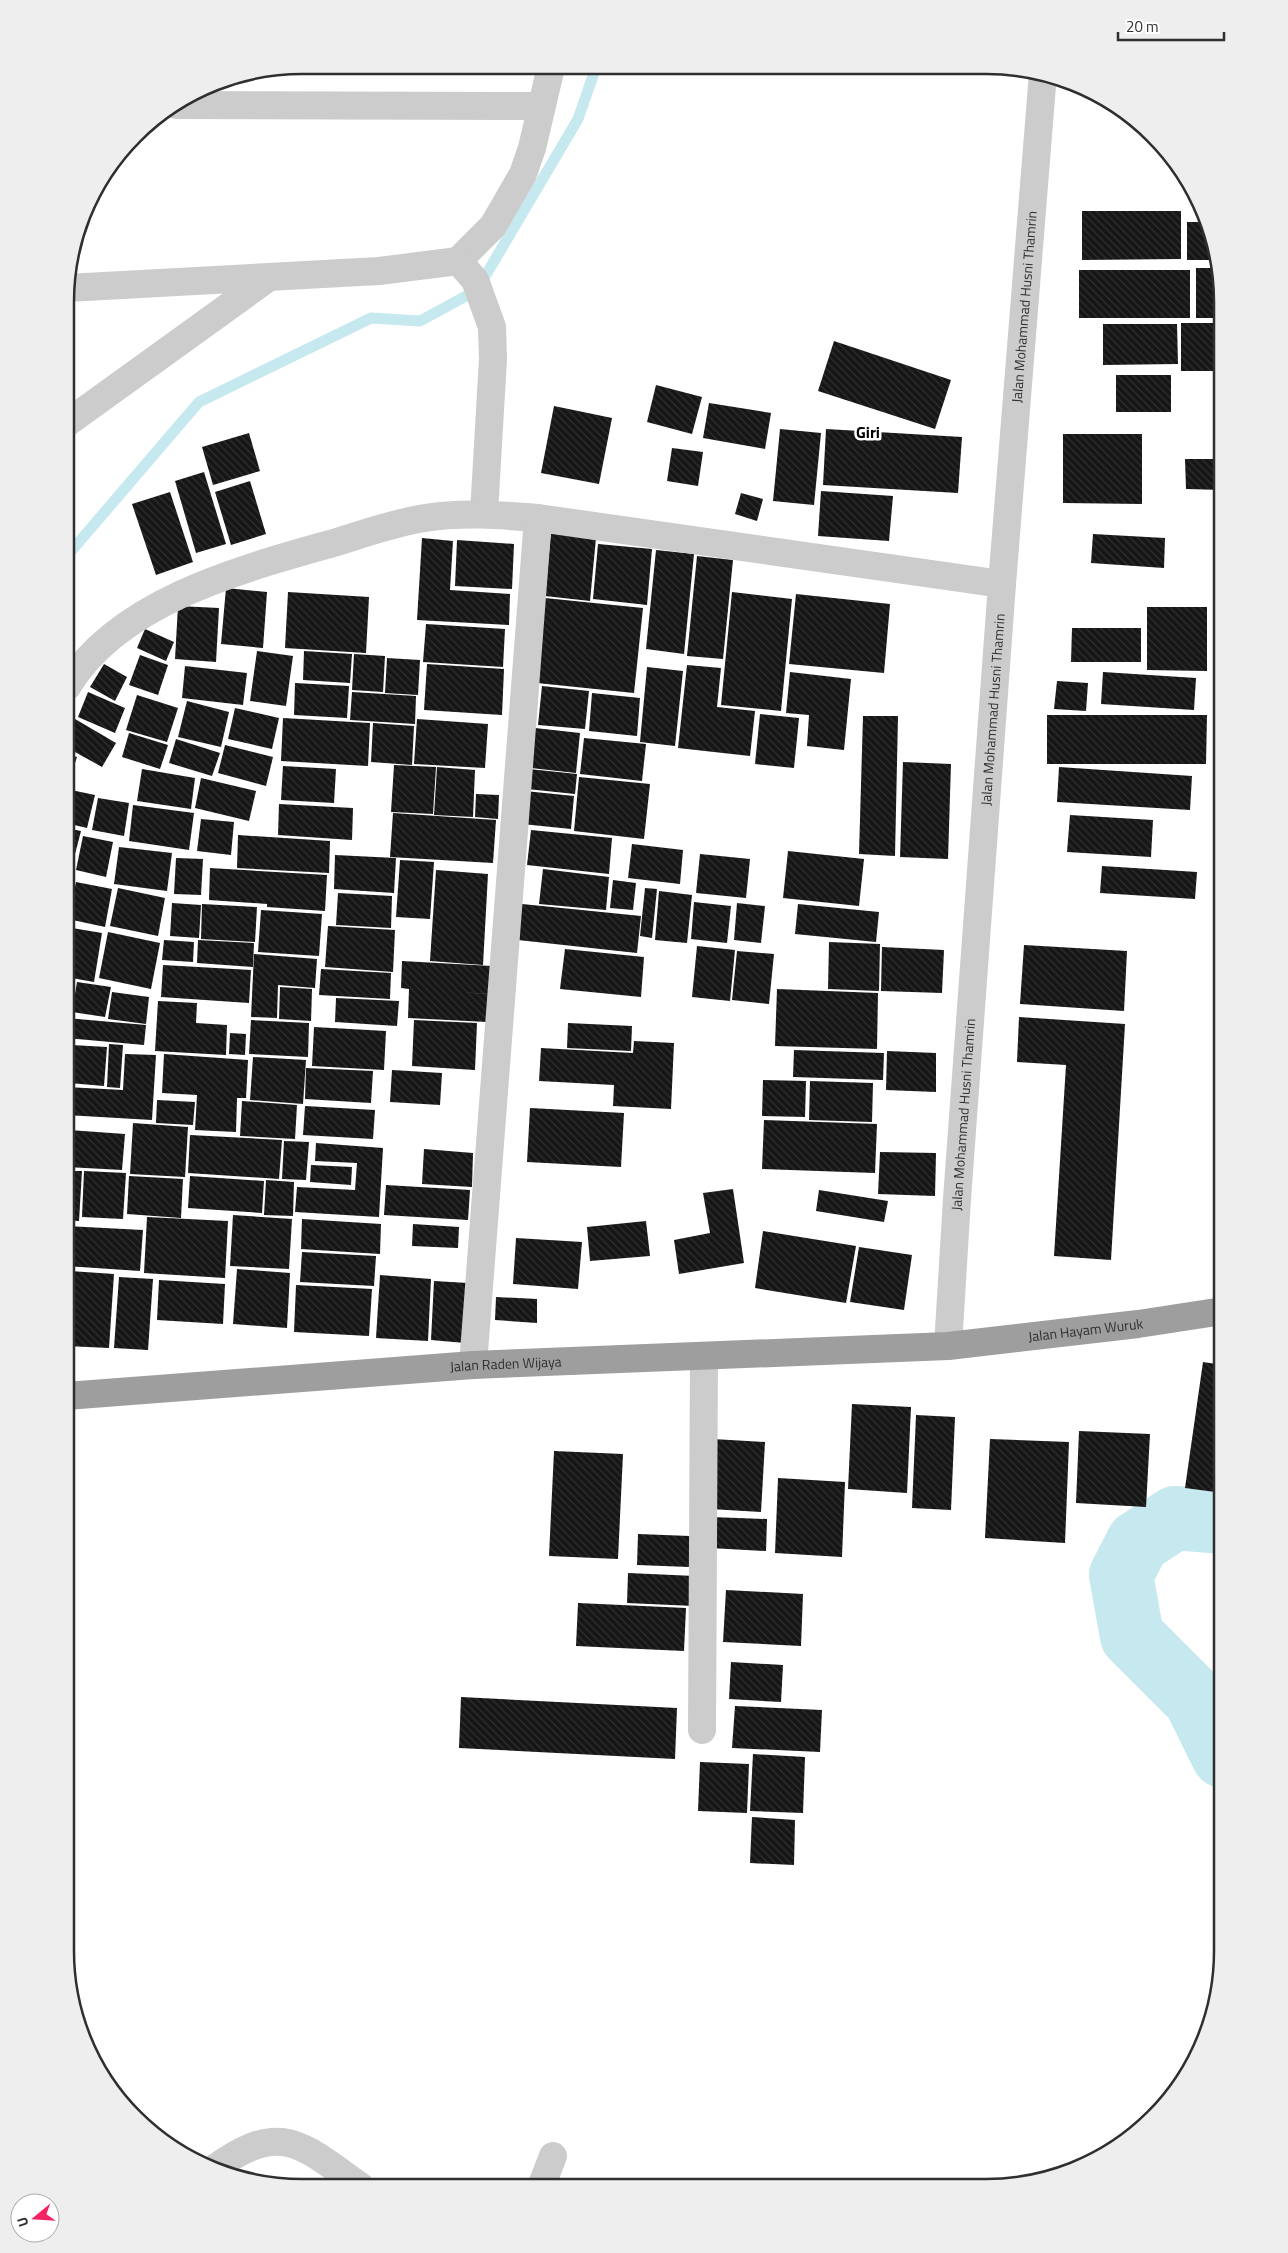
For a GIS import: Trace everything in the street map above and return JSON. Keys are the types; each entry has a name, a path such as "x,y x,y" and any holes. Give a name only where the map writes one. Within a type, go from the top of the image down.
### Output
{"highway":[{"name":"Jalan Hayam Wuruk","path":"948,1346 1138,1324 1214,1312"},
{"name":"Jalan Raden Wijaya","path":"74,1395 473,1365 948,1346"}],"street":[{"path":"467,270 523,174 532,148 550,74"},
{"name":"Jalan Mohammad Husni Thamrin","path":"948,1346 1002,584 1042,81"},
{"path":"186,105 541,106"},
{"path":"74,288 379,271 467,270"},
{"path":"467,270 489,315 494,350 484,513"},
{"path":"74,417 268,278"},
{"path":"74,675 113,634 149,610 249,567 424,518 484,513 538,518 1002,584"},
{"path":"473,1365 538,518"},
{"path":"702,1730 704,1357"},
{"path":"221,2164 252,2147 278,2141 308,2150 350,2179"},
{"path":"544,2179 553,2156"}],"building":[{"path":"1082,211 1181,211 1181,259 1082,260"},
{"path":"1187,222 1200,222 1210,260 1187,260"},
{"path":"1196,268 1211,268 1214,287 1214,318 1196,318"},
{"path":"1079,270 1190,270 1190,318 1079,318"},
{"path":"1181,323 1214,323 1214,371 1181,371"},
{"path":"1103,324 1177,324 1178,364 1103,365"},
{"path":"834,341 951,380 935,429 818,391"},
{"path":"1116,375 1171,375 1171,412 1116,412"},
{"path":"656,385 702,397 692,434 647,422"},
{"path":"709,403 771,413 765,449 703,438"},
{"path":"554,406 612,418 599,484 541,473"},
{"path":"780,429 821,433 814,505 773,501"},
{"path":"826,429 962,437 958,493 823,485"},
{"path":"249,433 260,471 213,485 202,447"},
{"path":"1063,434 1142,434 1142,504 1063,503"},
{"path":"672,448 703,452 698,486 667,481"},
{"path":"1185,459 1214,459 1214,490 1186,489"},
{"path":"204,472 226,544 196,553 175,481"},
{"path":"250,481 266,534 231,545 215,492"},
{"path":"821,491 893,496 889,541 818,536"},
{"path":"170,492 193,562 156,575 132,504"},
{"path":"741,493 763,499 757,521 735,514"},
{"path":"551,533 596,538 590,601 545,596"},
{"path":"1093,534 1165,538 1164,568 1091,563"},
{"path":"422,538 453,541 450,590 510,594 509,625 417,620"},
{"path":"457,540 514,544 512,589 455,586"},
{"path":"598,544 652,549 647,605 593,599"},
{"path":"656,550 694,554 684,654 646,649"},
{"path":"697,556 733,560 723,659 687,656"},
{"path":"226,588 267,592 263,648 221,644"},
{"path":"288,592 369,597 366,653 285,648"},
{"path":"732,592 792,599 781,711 721,705"},
{"path":"796,594 890,604 884,673 789,664"},
{"path":"545,598 643,608 634,693 537,683"},
{"path":"178,606 219,608 216,662 175,659"},
{"path":"1147,607 1207,607 1207,671 1147,670"},
{"path":"426,624 505,629 503,667 423,662"},
{"path":"1072,628 1141,628 1141,662 1071,662"},
{"path":"145,629 174,642 166,661 137,648"},
{"path":"257,651 293,656 286,706 250,701"},
{"path":"304,651 352,654 350,683 303,680"},
{"path":"354,654 385,656 383,692 352,690"},
{"path":"140,655 168,665 158,695 129,685"},
{"path":"387,658 420,660 418,695 385,693"},
{"path":"104,664 127,677 115,701 90,687"},
{"path":"427,664 504,669 502,715 424,710"},
{"path":"687,665 721,668 717,707 755,711 750,756 678,748"},
{"path":"185,666 247,673 243,705 182,698"},
{"path":"647,667 683,671 675,746 640,742"},
{"path":"790,672 851,679 844,750 807,746 809,715 786,713"},
{"path":"1103,672 1196,678 1194,710 1101,704"},
{"path":"1057,681 1088,683 1086,711 1054,709"},
{"path":"295,683 349,686 347,718 294,715"},
{"path":"542,686 589,691 585,729 538,725"},
{"path":"88,692 125,708 115,733 78,717"},
{"path":"352,692 416,696 415,724 350,720"},
{"path":"592,693 640,698 637,736 589,731"},
{"path":"137,695 178,708 167,742 126,730"},
{"path":"187,701 229,712 221,747 178,737"},
{"path":"235,708 279,718 272,749 228,739"},
{"path":"760,714 799,718 794,768 755,764"},
{"path":"1047,715 1207,715 1206,764 1047,764"},
{"path":"863,716 898,716 895,856 859,854"},
{"path":"283,718 370,723 368,766 281,761"},
{"path":"75,719 116,743 102,767 74,751"},
{"path":"417,719 488,724 485,768 414,764"},
{"path":"373,723 414,726 412,765 371,762"},
{"path":"535,728 580,733 576,773 531,768"},
{"path":"129,733 168,745 160,769 122,757"},
{"path":"584,738 646,744 642,781 580,774"},
{"path":"176,739 220,753 212,776 169,763"},
{"path":"225,745 273,757 266,786 218,773"},
{"path":"903,762 951,764 948,859 900,857"},
{"path":"394,765 436,767 433,814 391,812"},
{"path":"283,766 336,769 334,803 281,800"},
{"path":"437,767 475,770 473,817 434,815"},
{"path":"1059,767 1192,776 1190,810 1057,802"},
{"path":"142,769 195,778 191,809 137,801"},
{"path":"529,769 577,774 575,794 527,789"},
{"path":"579,777 650,784 644,839 574,831"},
{"path":"201,778 256,791 249,821 195,808"},
{"path":"74,791 95,795 87,828 74,825"},
{"path":"525,791 574,796 571,829 522,824"},
{"path":"476,794 499,795 498,819 475,817"},
{"path":"98,798 129,803 124,836 92,830"},
{"path":"279,804 353,808 352,840 278,835"},
{"path":"133,805 194,813 189,850 129,841"},
{"path":"393,813 496,820 493,863 390,857"},
{"path":"1070,815 1153,820 1151,857 1067,852"},
{"path":"201,819 234,822 231,855 197,851"},
{"path":"74,830 81,831 74,858"},
{"path":"531,830 612,838 609,874 527,865"},
{"path":"238,835 330,841 329,873 237,868"},
{"path":"83,836 113,842 106,877 76,870"},
{"path":"632,844 683,850 680,884 628,878"},
{"path":"119,847 172,853 167,891 114,884"},
{"path":"788,851 864,859 859,906 783,898"},
{"path":"700,854 750,859 746,898 696,893"},
{"path":"335,855 396,858 394,893 334,889"},
{"path":"176,858 203,859 201,895 174,894"},
{"path":"400,860 434,862 430,919 396,917"},
{"path":"1102,866 1197,872 1195,899 1100,893"},
{"path":"210,868 327,875 325,911 209,900"},
{"path":"543,869 609,877 606,910 539,904"},
{"path":"436,870 488,874 483,965 430,961"},
{"path":"613,880 636,883 633,910 610,908"},
{"path":"76,882 112,889 105,927 74,920 74,891"},
{"path":"118,888 165,898 158,936 110,926"},
{"path":"645,888 657,889 652,938 640,936"},
{"path":"659,891 692,895 687,943 655,940"},
{"path":"338,893 392,896 391,928 336,925"},
{"path":"694,902 731,906 727,943 691,939"},
{"path":"172,903 201,905 199,938 170,936"},
{"path":"737,903 765,906 761,943 734,940"},
{"path":"202,904 257,907 255,942 201,939"},
{"path":"522,904 641,916 637,953 518,940"},
{"path":"798,904 879,912 876,942 795,934"},
{"path":"261,910 322,914 319,956 258,952"},
{"path":"328,926 395,930 393,972 325,967"},
{"path":"74,928 102,933 94,982 74,978"},
{"path":"108,932 160,943 151,989 99,978"},
{"path":"164,940 194,942 193,962 162,960"},
{"path":"198,940 254,943 253,967 197,963"},
{"path":"829,942 880,944 879,991 828,989"},
{"path":"1024,945 1127,951 1124,1011 1020,1004"},
{"path":"697,946 735,950 730,1001 692,997"},
{"path":"882,947 944,950 942,993 881,991"},
{"path":"565,949 644,957 641,997 560,989"},
{"path":"737,951 774,954 769,1004 732,1000"},
{"path":"254,954 317,959 315,988 278,985 277,1018 251,1017"},
{"path":"402,961 492,966 490,994 459,992 488,994 487,1022 408,1018 409,989 401,988"},
{"path":"163,965 251,970 249,1003 161,997"},
{"path":"321,969 391,973 390,999 319,995"},
{"path":"77,982 111,987 105,1017 74,1012"},
{"path":"280,987 312,989 311,1021 279,1019"},
{"path":"777,989 878,993 877,1049 775,1046"},
{"path":"112,992 149,997 146,1024 108,1019"},
{"path":"336,998 399,1001 397,1026 335,1022"},
{"path":"158,1001 197,1003 196,1023 227,1025 226,1055 155,1051"},
{"path":"1019,1017 1125,1024 1111,1260 1054,1256 1066,1065 1017,1062"},
{"path":"74,1019 146,1025 144,1045 74,1039"},
{"path":"251,1020 309,1023 308,1057 249,1054"},
{"path":"414,1020 477,1023 475,1070 412,1066"},
{"path":"568,1023 632,1026 631,1051 567,1048"},
{"path":"314,1027 386,1031 384,1070 312,1066"},
{"path":"230,1033 246,1034 245,1055 229,1054"},
{"path":"634,1041 674,1043 671,1109 613,1106 614,1085 539,1081 541,1048 633,1053"},
{"path":"109,1044 123,1045 120,1088 107,1087"},
{"path":"74,1045 107,1047 104,1086 74,1083"},
{"path":"794,1050 884,1053 883,1080 793,1077"},
{"path":"887,1051 936,1053 936,1092 886,1090"},
{"path":"125,1054 156,1055 152,1120 74,1115 74,1087 123,1090"},
{"path":"164,1054 248,1060 246,1098 237,1098 236,1132 195,1130 197,1095 162,1093"},
{"path":"253,1057 306,1060 303,1104 250,1100"},
{"path":"306,1068 373,1071 371,1103 305,1099"},
{"path":"392,1070 442,1073 440,1105 390,1102"},
{"path":"763,1080 806,1081 805,1117 762,1116"},
{"path":"810,1081 873,1083 872,1122 809,1120"},
{"path":"157,1100 195,1102 193,1125 156,1123"},
{"path":"242,1101 297,1105 295,1139 240,1136"},
{"path":"305,1106 375,1110 373,1139 303,1135"},
{"path":"530,1108 624,1113 621,1167 527,1162"},
{"path":"764,1120 877,1124 875,1173 762,1169"},
{"path":"133,1123 188,1127 185,1177 130,1174"},
{"path":"74,1130 125,1134 122,1170 74,1167"},
{"path":"190,1135 282,1140 279,1179 188,1173"},
{"path":"284,1141 309,1142 306,1180 282,1179"},
{"path":"316,1143 383,1148 379,1217 295,1212 297,1187 355,1190 357,1163 315,1161"},
{"path":"424,1149 473,1153 472,1187 422,1184"},
{"path":"880,1152 936,1153 935,1196 878,1194"},
{"path":"311,1165 352,1167 351,1185 310,1182"},
{"path":"74,1171 82,1171 79,1221 74,1221"},
{"path":"84,1171 126,1173 123,1219 82,1217"},
{"path":"129,1176 183,1179 181,1218 127,1214"},
{"path":"190,1176 264,1181 262,1213 188,1208"},
{"path":"266,1180 294,1182 293,1216 264,1215"},
{"path":"386,1185 470,1190 468,1220 384,1215"},
{"path":"733,1189 744,1263 679,1274 674,1240 710,1233 703,1193"},
{"path":"819,1190 888,1201 884,1222 816,1211"},
{"path":"233,1215 292,1219 289,1269 230,1266"},
{"path":"147,1217 228,1221 225,1278 144,1273"},
{"path":"302,1219 381,1224 380,1254 301,1249"},
{"path":"646,1221 650,1256 590,1261 587,1227"},
{"path":"413,1224 459,1227 458,1248 412,1246"},
{"path":"74,1226 143,1230 140,1271 74,1267"},
{"path":"763,1231 856,1246 846,1303 755,1288"},
{"path":"516,1238 582,1242 578,1289 513,1284"},
{"path":"859,1247 912,1255 904,1310 850,1302"},
{"path":"302,1252 376,1256 374,1286 300,1282"},
{"path":"237,1269 290,1273 287,1328 233,1324"},
{"path":"74,1271 114,1274 109,1348 74,1346"},
{"path":"380,1275 431,1279 428,1341 376,1338"},
{"path":"119,1277 153,1279 148,1350 114,1348"},
{"path":"159,1280 225,1284 223,1324 157,1320"},
{"path":"434,1281 468,1283 465,1343 431,1340"},
{"path":"296,1285 372,1289 369,1336 294,1332"},
{"path":"496,1297 537,1299 537,1323 495,1320"},
{"path":"1203,1362 1214,1364 1214,1492 1185,1488"},
{"path":"852,1404 911,1407 907,1493 848,1489"},
{"path":"916,1415 955,1417 951,1510 912,1508"},
{"path":"1079,1431 1150,1434 1146,1507 1076,1503"},
{"path":"713,1439 765,1442 761,1512 710,1509"},
{"path":"990,1439 1069,1442 1065,1543 985,1538"},
{"path":"554,1451 623,1454 618,1559 549,1556"},
{"path":"778,1478 845,1482 842,1557 775,1553"},
{"path":"711,1517 767,1519 766,1551 710,1548"},
{"path":"638,1534 690,1536 689,1567 637,1565"},
{"path":"628,1573 695,1576 694,1606 627,1603"},
{"path":"726,1590 803,1594 801,1646 723,1642"},
{"path":"578,1603 686,1608 684,1651 576,1646"},
{"path":"731,1662 783,1665 781,1702 729,1699"},
{"path":"461,1697 677,1708 675,1759 459,1748"},
{"path":"735,1706 822,1710 820,1752 732,1748"},
{"path":"753,1754 805,1757 803,1813 750,1811"},
{"path":"700,1762 749,1764 747,1813 698,1811"},
{"path":"752,1817 795,1820 794,1865 750,1863"}],"waterway":[{"path":"74,548 199,402 371,318 420,321 477,290 578,119 594,74"},
{"path":"1214,1521 1175,1518 1138,1542 1121,1575 1132,1636 1195,1699 1214,1738"}],"district":[{"name":"Giri","path":"868,432"}]}
